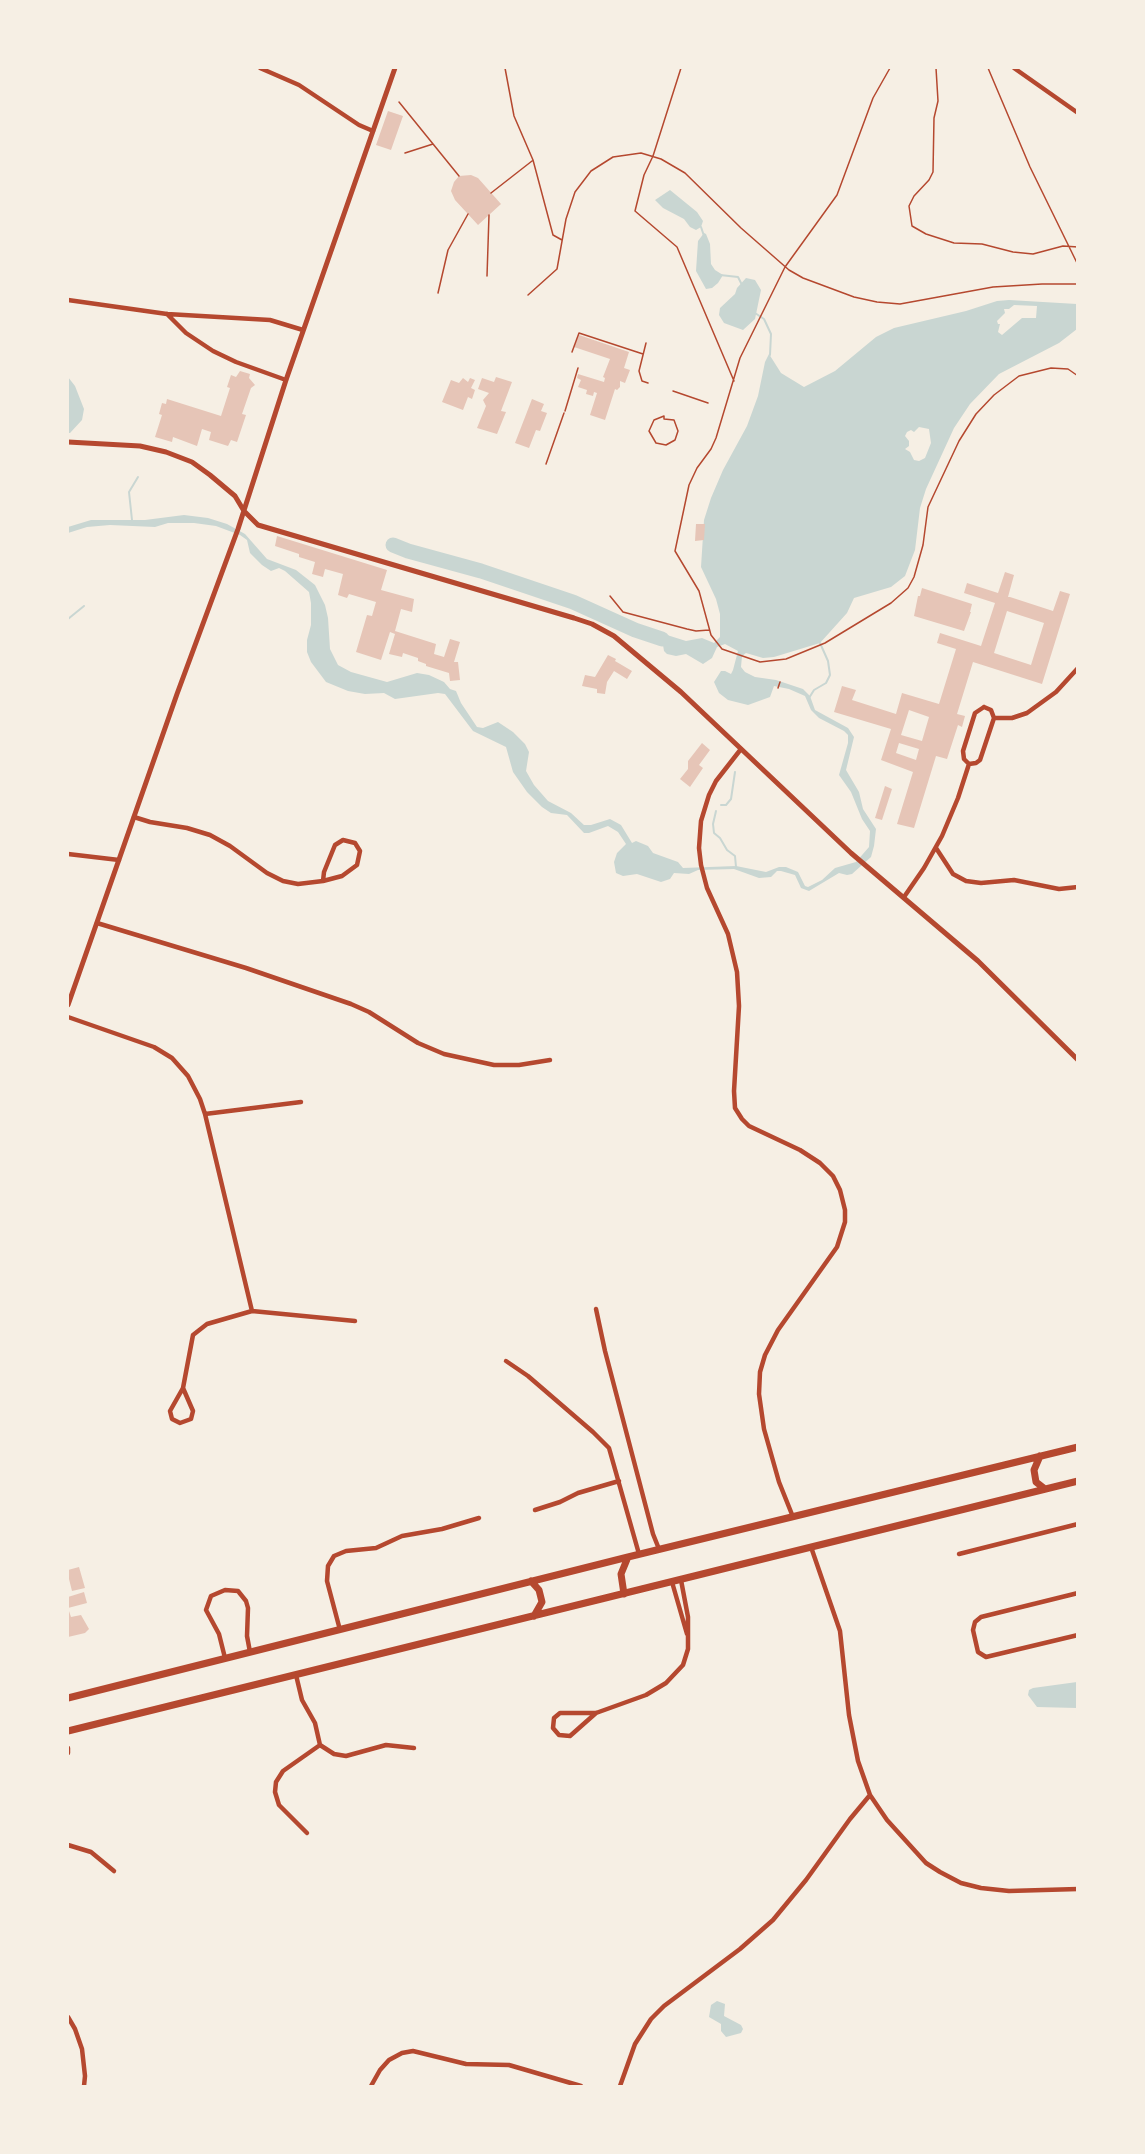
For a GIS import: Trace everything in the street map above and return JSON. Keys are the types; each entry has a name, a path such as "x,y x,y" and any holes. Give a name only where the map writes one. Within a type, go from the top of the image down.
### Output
{"main road":[{"path":"68,1698 639,1554 1077,1447"},
{"path":"1040,1456 1034,1470 1036,1482 1045,1489"},
{"path":"68,1731 1045,1489 1077,1484"},
{"path":"624,1594 621,1574 628,1557"},
{"path":"531,1581 539,1590 542,1602 534,1616"}],"street":[{"path":"260,68 271,70 312,93 359,125 373,131"},
{"path":"68,1005 238,529 303,330 395,68"},
{"path":"1014,68 1077,113"},
{"path":"68,300 167,314 270,320 303,330"},
{"path":"167,314 186,333 213,351 286,380"},
{"path":"68,442 151,447 181,457 192,462 235,496 243,511 258,525 592,624 627,645 681,692 851,853 978,961 1077,1060"},
{"path":"994,718 1012,718 1027,713 1056,692 1077,668"},
{"path":"982,707 987,707 992,711 994,718 980,760 969,764 963,754 975,713 982,707"},
{"path":"741,749 716,781 704,808 700,840 701,866 728,934 737,972 738,1028 734,1091 738,1114 758,1131 800,1150 820,1163 833,1176 844,1199 845,1222 837,1246 778,1330 765,1355 760,1372 759,1394 764,1429 779,1482 793,1517"},
{"path":"904,897 936,848 954,811 969,764"},
{"path":"134,817 210,835 230,846 267,873 290,884 307,884 323,881 342,876 357,865 360,851 355,843 343,840 336,845 324,872 323,881"},
{"path":"936,848 953,874 966,881 981,883 1014,880 1059,890 1077,887"},
{"path":"68,854 119,860"},
{"path":"97,923 246,968 351,1004 369,1011 418,1043 444,1054 494,1065 519,1065 550,1060"},
{"path":"68,1017 154,1047 181,1066 188,1076 198,1093 205,1114 252,1311"},
{"path":"205,1114 302,1101"},
{"path":"596,1309 652,1534 659,1550"},
{"path":"183,1388 193,1411 191,1419 180,1423 172,1419 170,1411 183,1388 191,1342 196,1331 207,1324 252,1311 355,1321"},
{"path":"506,1361 528,1376 609,1448 639,1554"},
{"path":"535,1510 560,1502 578,1492 619,1481"},
{"path":"340,1630 327,1581 328,1566 334,1556 346,1551 376,1548 402,1536 442,1529 478,1518"},
{"path":"959,1554 1077,1524"},
{"path":"811,1547 840,1631 851,1729 858,1761 870,1795 886,1820 933,1868 952,1879 971,1886 993,1890 1026,1891 1077,1889"},
{"path":"596,1713 570,1736 559,1735 553,1728 554,1718 560,1713 596,1713 639,1698 666,1683 685,1661 688,1610 681,1580"},
{"path":"672,1582 688,1640"},
{"path":"225,1658 219,1634 206,1610 211,1596 225,1590 238,1591 246,1601 250,1652"},
{"path":"1077,1593 981,1617 976,1620 973,1627 978,1652 986,1657 1077,1635"},
{"path":"296,1675 302,1700 315,1723 320,1745 334,1754 346,1756 386,1745 414,1748"},
{"path":"307,1833 279,1805 275,1792 276,1782 283,1771 320,1745"},
{"path":"68,1748 68,1753"},
{"path":"620,2086 635,2044 651,2019 664,2006 740,1949 772,1920 801,1887 870,1795"},
{"path":"68,1845 91,1852 114,1870"},
{"path":"68,2017 82,2049 84,2086"},
{"path":"371,2086 389,2060 402,2053 413,2051 466,2064 509,2066 581,2086"}],"path":[{"path":"505,68 514,116 533,160 553,235 563,240"},
{"path":"681,68 653,156 644,176 635,211 677,247 734,382"},
{"path":"890,68 873,98 837,195 785,267 740,358 716,438 693,475 675,551 699,591 710,630 716,641 734,653 760,662 786,659 825,644 891,603 908,588 914,577 923,545 928,507 959,441 976,414 994,395 1019,376 1051,368 1068,369 1077,376"},
{"path":"936,68 938,101 934,118 933,172 909,206 912,226 926,234 954,243 982,244 1013,252 1033,254 1069,246 1077,247"},
{"path":"988,68 1030,167 1077,265"},
{"path":"399,102 459,176"},
{"path":"405,153 434,144"},
{"path":"528,295 557,269 566,219 575,192 591,171 613,157 631,153 653,156 680,169 785,267 803,278 847,295 892,304 918,302 993,287 1077,284"},
{"path":"491,193 533,160"},
{"path":"438,293 448,250 468,214"},
{"path":"488,276 489,215"},
{"path":"572,352 579,333 643,354"},
{"path":"646,343 639,371 642,381 648,383"},
{"path":"546,464 578,368"},
{"path":"674,391 708,403"},
{"path":"721,407 725,408"},
{"path":"661,416 668,420 673,419 676,422 678,436 671,443 659,444 650,436 650,426 661,416"},
{"path":"610,596 623,612 696,631 710,630"},
{"path":"778,688 780,682"}],"shaded area":[{"path":"670,190 697,212 703,221 701,227 696,230 690,227 684,219 663,208 655,200"},
{"path":"704,233 710,244 711,264 723,275 712,288 706,289 696,271 698,241"},
{"path":"746,278 755,280 761,290 755,319 743,330 724,323 719,315 720,308 735,294"},
{"path":"997,301 1077,304 1077,329 1059,343 999,374 970,404 954,428 926,489 920,508 915,550 905,576 891,587 854,598 847,613 820,643 774,657 763,658 746,653 742,656 741,667 745,672 755,677 776,680 803,689 810,696 815,710 848,728 854,737 846,770 859,792 863,809 876,829 871,857 852,874 839,873 809,891 801,888 795,875 781,871 777,871 771,877 759,878 734,869 698,870 689,874 674,873 670,879 661,882 637,874 623,876 616,873 614,862 617,853 626,844 618,832 608,826 584,833 567,815 551,813 542,807 527,792 513,772 506,747 473,731 445,694 395,699 384,693 365,694 348,691 326,682 311,662 307,652 311,625 309,592 285,571 279,568 271,571 262,565 250,553 247,540 240,535 216,526 194,523 168,523 155,527 110,525 87,527 68,533 68,527 91,520 145,520 184,515 208,518 227,524 245,534 267,559 296,570 315,585 325,605 330,649 338,665 351,672 387,682 417,673 429,675 444,682 450,689 456,691 477,727 483,728 498,722 525,744 529,752 526,771 534,785 548,801 571,813 584,825 610,819 621,825 632,843 636,841 648,846 653,853 678,862 683,868 736,866 766,872 786,867 798,872 805,886 808,887 822,880 835,868 856,862 869,847 870,831 862,819 851,792 839,775 848,735 819,718 811,710 805,696 789,689 774,686 770,697 748,705 728,700 719,693 714,682 721,671 731,674 733,670 738,651 725,644 717,647 712,658 703,664 686,654 676,656 667,654 664,651 662,639 667,635 686,641 702,638 714,643 720,637 720,614 716,599 701,567 704,520 723,470 747,426 769,354 781,373 804,387 835,371 876,337 894,328 966,311","holes":["1014,305 1037,306 1036,318 1022,318 1002,335 998,332 1000,324 997,321 1005,313 1004,309 1009,309","919,427 929,429 931,443 925,458 919,461 914,460 910,452 905,449 909,446 909,441 905,436 907,432 911,430 914,432"]},
{"path":"68,377 75,386 84,409 82,420 70,433 68,433"},
{"path":"1077,1682 1077,1708 1037,1707 1028,1695 1029,1690 1033,1688"},
{"path":"717,2001 725,2004 724,2016 741,2025 743,2029 741,2033 726,2037 721,2031 721,2024 709,2017 711,2005"}],"building":[{"path":"388,111 403,116 391,150 376,145"},
{"path":"471,175 478,178 501,204 478,225 455,200 451,191 459,176"},
{"path":"579,335 629,352 624,368 630,370 625,383 620,381 620,387 615,389 605,420 590,415 597,393 594,392 593,396 586,394 587,390 578,387 581,380 577,378 578,374 604,382 603,377 610,359 574,347"},
{"path":"240,371 250,374 249,378 255,385 251,388 242,414 246,415 237,442 231,440 228,446 209,440 211,432 202,429 197,446 173,437 172,442 155,437 162,415 159,414 162,403 166,404 167,399 221,416 230,388 227,387 231,375 236,377"},
{"path":"496,377 512,382 501,411 506,412 497,434 477,428 486,406 483,400 489,393 478,389 482,378 494,382"},
{"path":"463,378 468,382 470,378 475,380 471,388 475,390 472,399 468,397 463,410 442,402 451,380 459,383"},
{"path":"532,399 544,404 541,411 547,413 540,431 536,430 529,448 515,443"},
{"path":"696,524 705,524 704,540 695,541"},
{"path":"277,536 387,570 381,590 414,599 412,612 401,609 395,631 436,644 434,654 444,657 450,639 460,642 454,662 458,662 460,680 450,681 449,673 426,666 418,661 418,658 403,653 402,657 389,654 395,634 390,632 381,660 356,652 367,615 372,616 376,602 349,594 347,598 338,595 343,574 325,569 323,577 312,574 315,562 275,546"},
{"path":"1005,572 1014,575 1008,597 1053,611 1060,591 1070,594 1042,684 973,662 957,714 965,716 962,727 958,725 947,759 936,756 914,828 897,824 913,772 881,760 891,729 834,712 842,686 856,690 852,700 896,714 902,693 939,704 956,649 937,643 940,633 981,646 995,603 964,593 967,583 998,593","holes":["1007,611 1044,623 1031,665 994,653","909,710 929,717 922,741 901,735","899,743 919,749 916,760 896,753"]},
{"path":"922,588 972,604 964,631 914,616"},
{"path":"608,655 632,671 627,679 614,671 607,682 605,694 597,693 597,689 582,686 585,675 595,677"},
{"path":"702,743 710,750 699,765 703,768 690,787 680,779 688,769 688,761"},
{"path":"885,786 892,789 882,820 875,818"},
{"path":"79,1567 85,1588 72,1591 68,1570"},
{"path":"84,1592 87,1603 68,1608 68,1597"},
{"path":"68,1608 71,1617 81,1615 89,1629 85,1633 68,1637"}],"waterway":[{"path":"701,227 704,236"},
{"path":"720,275 738,277 742,285"},
{"path":"755,313 764,319 771,334 770,355"},
{"path":"132,520 129,492 138,477"},
{"path":"393,545 573,602 635,630 662,639"},
{"path":"68,619 84,606"},
{"path":"809,698 814,690 826,683 830,675 828,661 820,643"},
{"path":"721,805 726,805 731,799 735,772"},
{"path":"716,811 713,824 714,833 727,850 735,856 736,867"}]}
